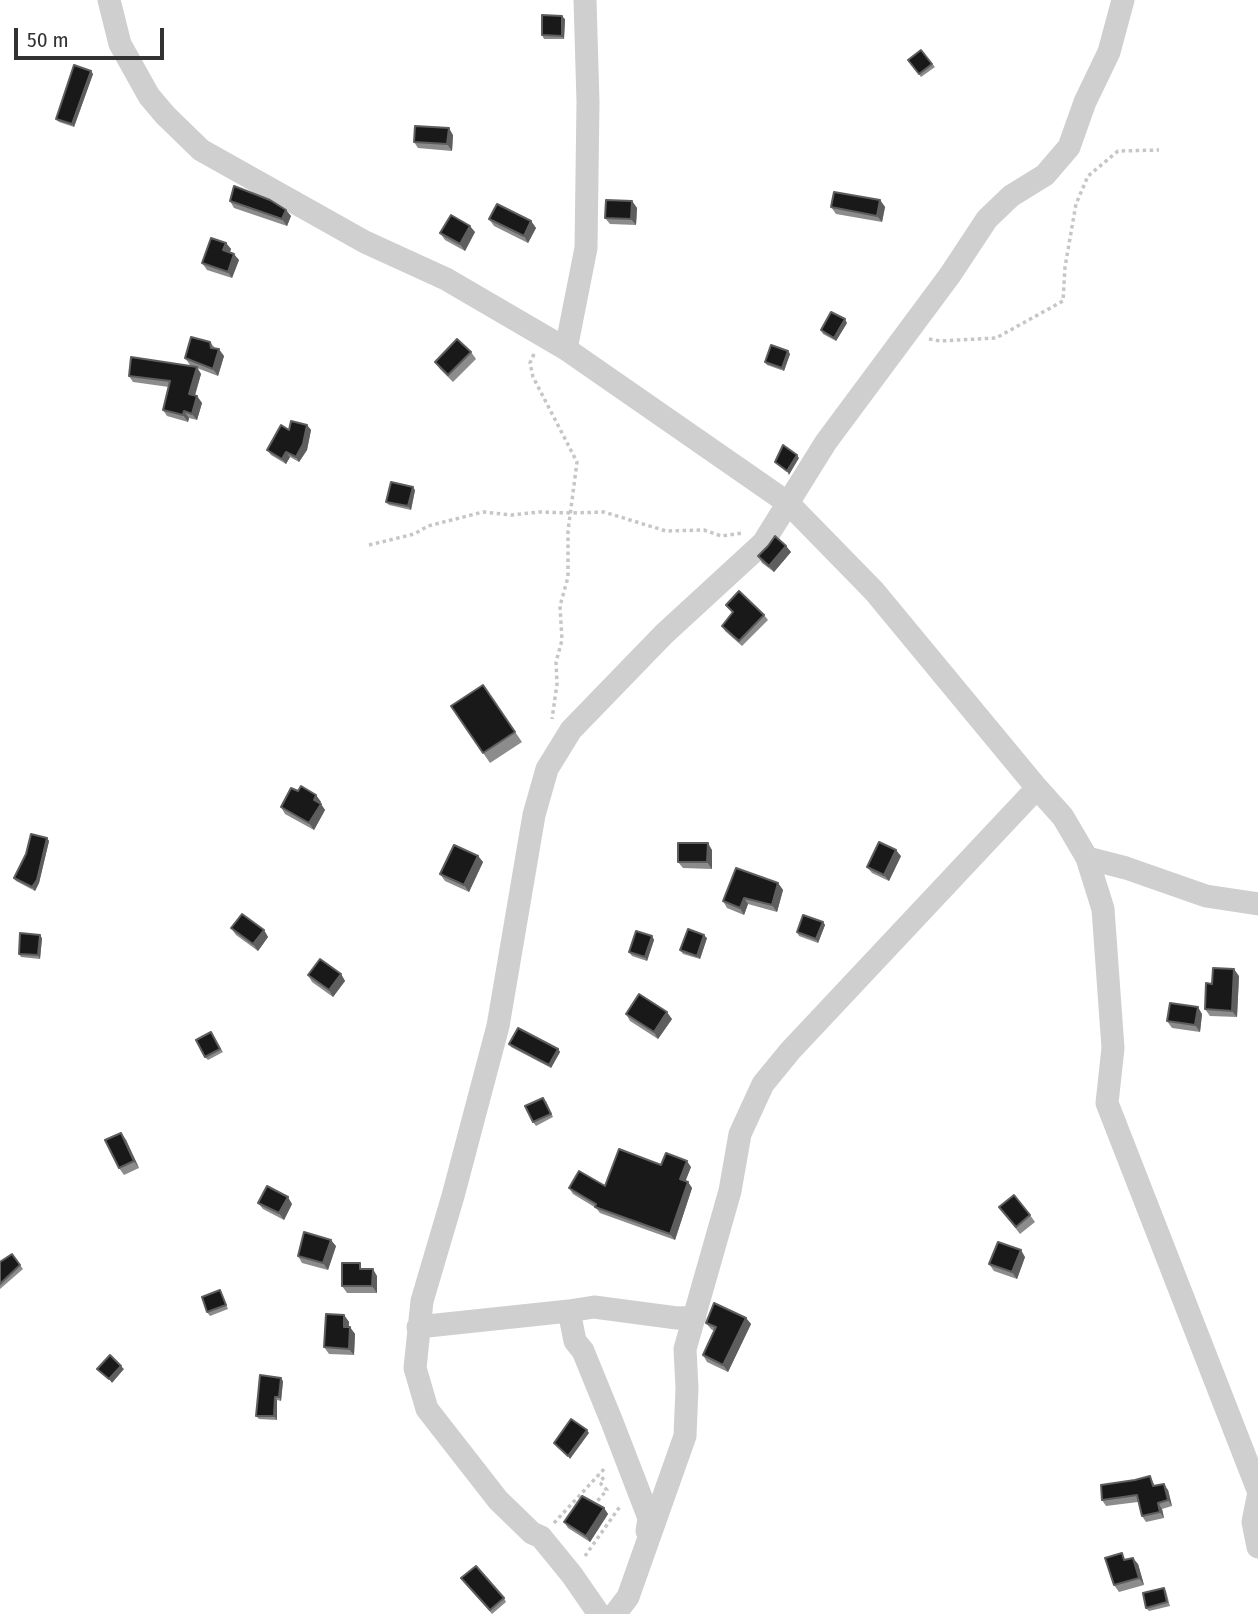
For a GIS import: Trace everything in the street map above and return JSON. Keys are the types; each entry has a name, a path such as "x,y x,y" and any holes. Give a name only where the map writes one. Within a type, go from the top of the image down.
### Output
{"street":[{"path":"109,0 120,44 149,96 164,115 201,150 365,242 446,279 543,335 788,503 874,591 1063,817 1087,858 1103,909 1112,1048 1107,1103 1258,1490"},
{"path":"566,349 586,248 588,102 585,0"},
{"path":"599,1614 541,1537 532,1533 498,1500 427,1409 415,1368 422,1301 498,1026 534,815 547,769 571,730 664,634 764,543 826,442 950,275 987,219 1011,196 1045,175 1069,147 1085,102 1109,52 1122,0"},
{"path":"615,1614 628,1597 685,1436 685,1349 730,1191 740,1134 764,1084 790,1051 1037,788"},
{"path":"1087,858 1126,868 1206,896 1258,904"},
{"path":"418,1327 594,1307 677,1318 695,1317"},
{"path":"569,1311 575,1341 583,1351 649,1518 645,1544"},
{"path":"1258,1497 1253,1522 1258,1547"}],"path":[{"path":"905,334 940,341 996,338 1063,301 1065,267 1076,204 1088,176 1118,151 1159,150"},
{"path":"543,335 530,363 533,377 577,462 568,531 568,577 560,606 562,640 556,662 557,684 550,732 562,744"},
{"path":"369,545 483,512 511,515 604,512 666,531 704,530 721,536 738,533 768,534"},
{"path":"541,1537 624,1451"},
{"path":"591,1510 607,1490 601,1484 604,1480 599,1474"},
{"path":"572,1576 636,1483"},
{"path":"600,1516 609,1522"}],"building":[{"path":"542,15 562,16 562,36 542,35"},
{"path":"921,50 932,64 919,74 908,60"},
{"path":"74,65 91,71 72,124 56,119"},
{"path":"415,126 449,128 447,144 414,142"},
{"path":"234,186 270,200 286,210 282,219 230,201"},
{"path":"834,192 880,200 877,216 831,207"},
{"path":"606,200 632,201 631,219 605,218"},
{"path":"497,204 531,221 524,236 489,219"},
{"path":"451,215 470,226 460,244 440,233"},
{"path":"211,238 226,243 223,250 234,254 228,272 202,263"},
{"path":"831,312 845,319 834,338 821,330"},
{"path":"191,337 210,342 211,348 219,349 213,369 185,358"},
{"path":"457,339 471,352 448,375 435,362"},
{"path":"771,345 788,351 782,368 765,362"},
{"path":"131,357 197,367 189,394 197,396 192,414 184,411 183,415 163,410 170,381 129,376"},
{"path":"291,421 307,425 303,444 296,457 286,452 282,459 267,450 281,425 289,430"},
{"path":"783,445 797,455 787,471 775,462"},
{"path":"391,482 413,487 408,506 386,502"},
{"path":"775,536 786,546 769,566 758,556"},
{"path":"739,591 764,615 739,641 722,626 733,612 726,605"},
{"path":"483,685 515,732 483,753 451,706"},
{"path":"301,786 316,795 314,800 321,804 309,823 281,807 291,788 298,791"},
{"path":"31,834 47,838 37,880 32,887 14,878 26,854"},
{"path":"879,842 896,850 884,875 867,867"},
{"path":"678,843 708,843 707,862 678,862"},
{"path":"454,845 478,856 464,885 440,874"},
{"path":"736,868 778,883 772,905 744,898 740,908 723,901"},
{"path":"242,914 264,930 253,944 231,928"},
{"path":"803,915 823,922 816,939 797,932"},
{"path":"688,929 704,935 697,956 680,950"},
{"path":"636,931 652,936 645,957 629,952"},
{"path":"20,933 40,935 38,955 19,954"},
{"path":"320,959 341,974 329,990 308,975"},
{"path":"1213,968 1234,969 1232,1011 1205,1009 1206,983 1212,984"},
{"path":"639,994 667,1012 654,1032 626,1014"},
{"path":"1170,1003 1198,1007 1195,1025 1167,1021"},
{"path":"518,1028 558,1049 549,1065 509,1044"},
{"path":"211,1032 220,1049 205,1057 196,1040"},
{"path":"543,1098 551,1114 533,1122 525,1106"},
{"path":"121,1133 134,1161 119,1168 105,1140"},
{"path":"619,1149 661,1165 666,1153 687,1161 680,1179 688,1182 670,1234 595,1207 596,1204 569,1188 579,1171 605,1186"},
{"path":"267,1186 288,1197 279,1213 258,1203"},
{"path":"1014,1195 1030,1215 1016,1227 999,1207"},
{"path":"304,1232 331,1240 323,1263 298,1256"},
{"path":"998,1242 1021,1250 1012,1272 989,1264"},
{"path":"12,1254 20,1265 0,1284 0,1262"},
{"path":"342,1263 360,1263 360,1269 373,1269 372,1286 342,1286"},
{"path":"220,1290 226,1305 207,1312 202,1297"},
{"path":"714,1303 746,1318 723,1365 703,1355 716,1327 706,1323"},
{"path":"326,1314 344,1315 344,1327 350,1327 349,1349 324,1347"},
{"path":"110,1355 121,1366 109,1379 97,1369"},
{"path":"260,1375 281,1378 279,1397 275,1397 274,1416 256,1416"},
{"path":"571,1419 587,1430 568,1456 554,1443"},
{"path":"1150,1476 1153,1486 1164,1484 1168,1500 1158,1503 1160,1512 1142,1516 1137,1495 1102,1500 1101,1485"},
{"path":"582,1496 604,1508 586,1536 564,1522"},
{"path":"1122,1553 1124,1560 1133,1558 1139,1578 1114,1585 1105,1558"},
{"path":"476,1566 504,1598 490,1610 461,1578"},
{"path":"1164,1588 1167,1602 1146,1608 1143,1593"}]}
